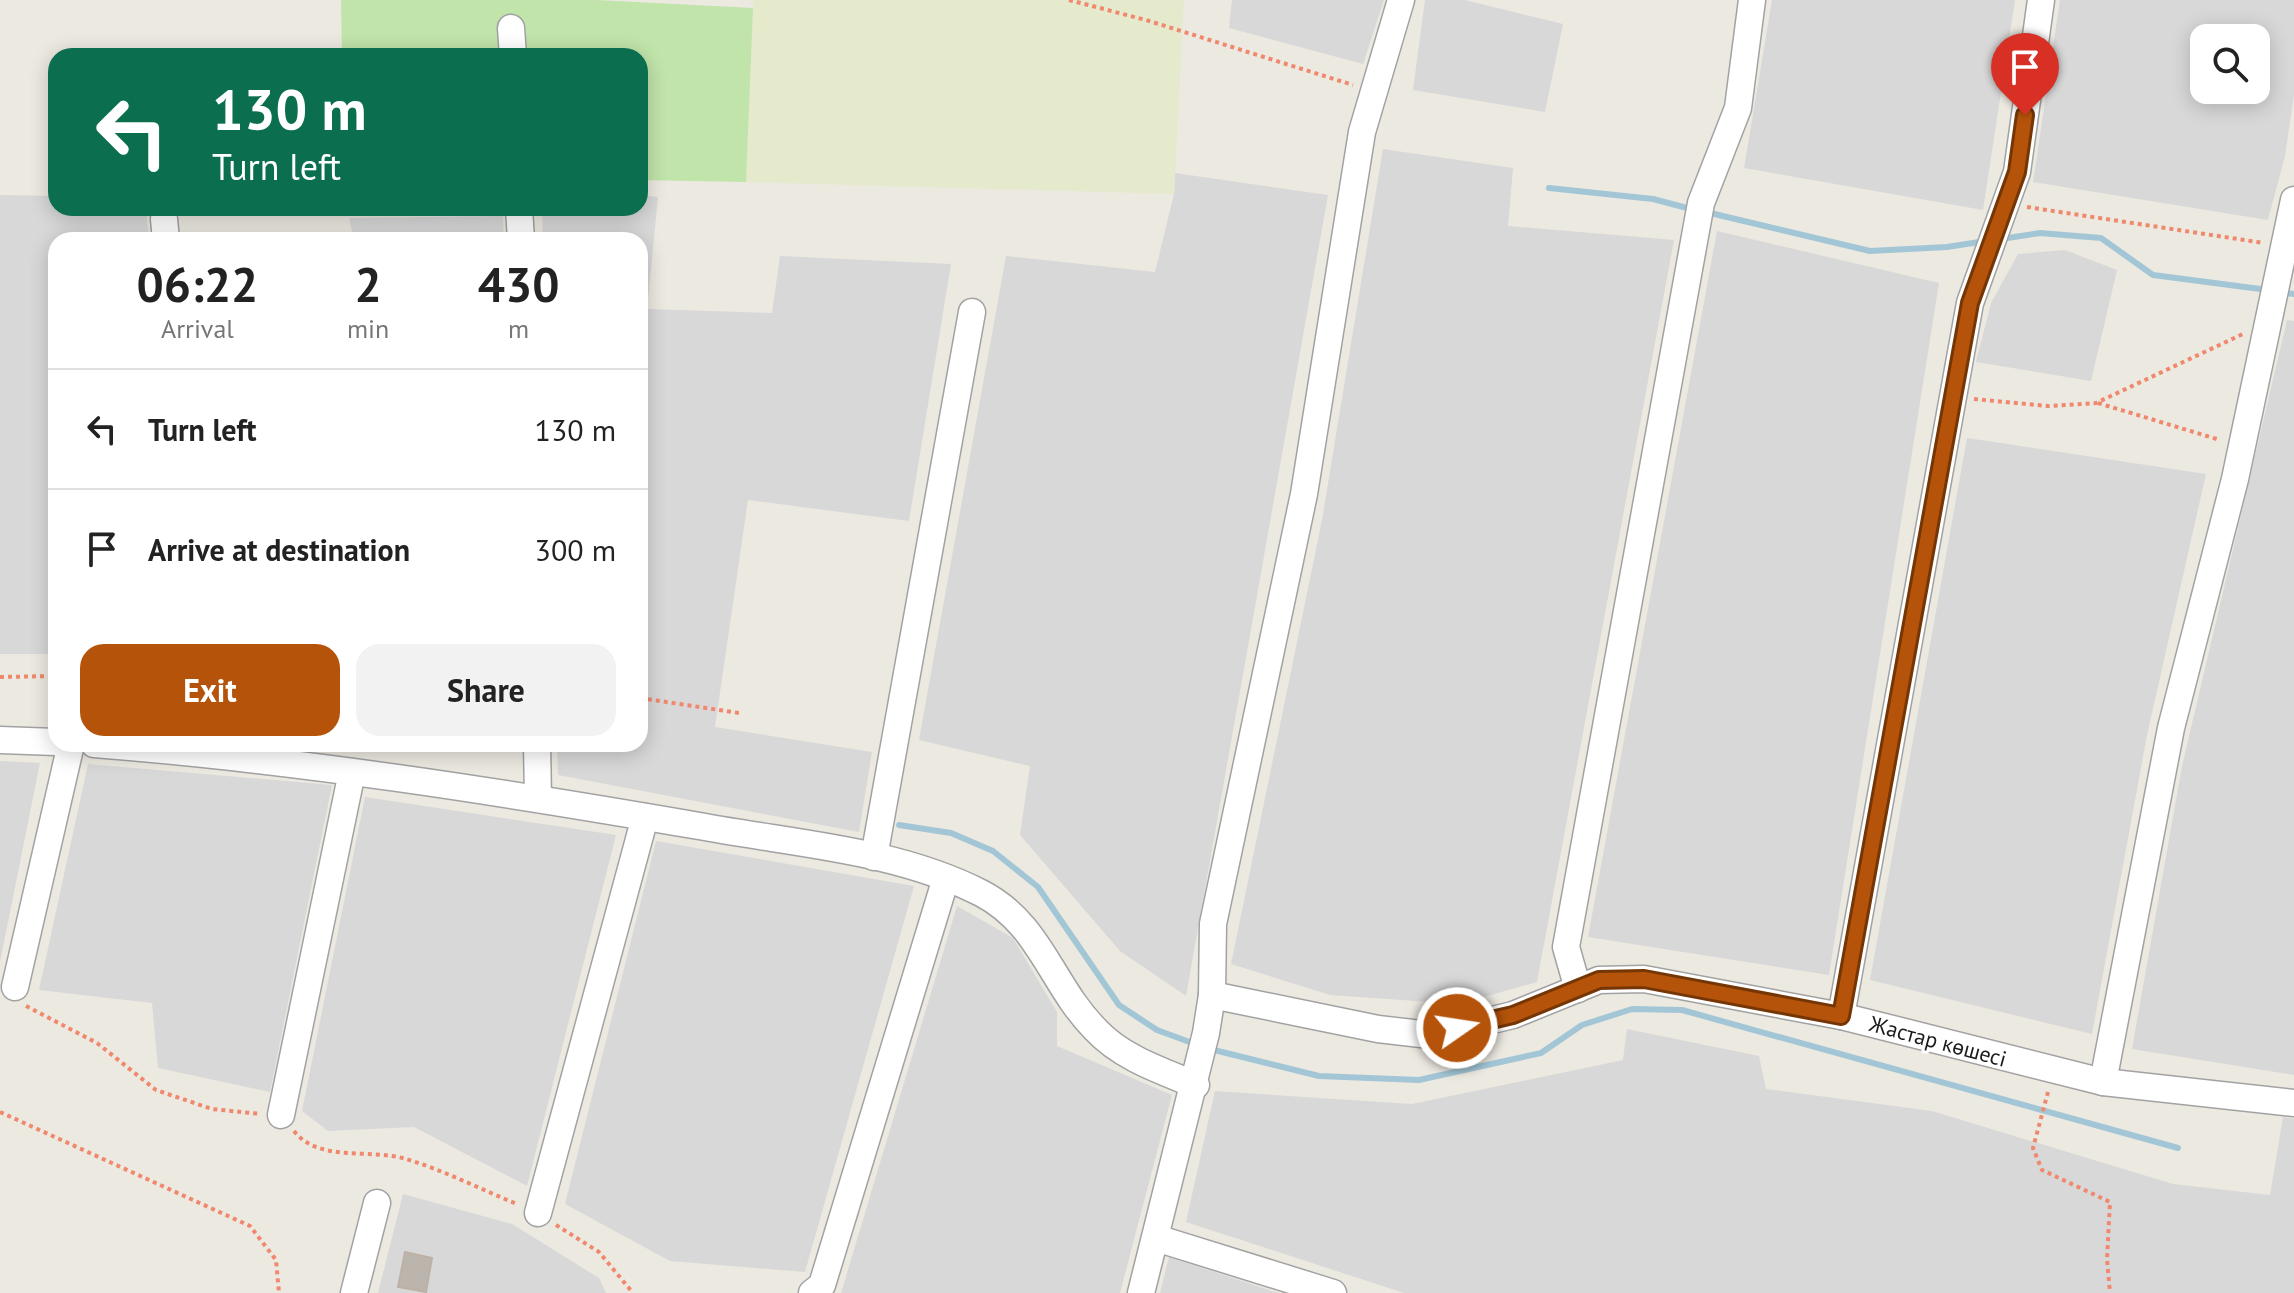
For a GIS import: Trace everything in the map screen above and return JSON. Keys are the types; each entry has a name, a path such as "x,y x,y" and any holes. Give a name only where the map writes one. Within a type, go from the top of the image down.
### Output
{"street":[{"path":"1141,1293 1196,1085 1212,995 1213,924 1304,494 1362,132 1401,0"},
{"path":"1578,989 1566,947 1701,203 1738,108 1752,0"},
{"path":"1841,1016 1970,303 2017,172 2041,0"},
{"path":"511,28 512,48"},
{"path":"2103,1082 2171,728 2241,447 2294,200"},
{"path":"874,857 972,312"},
{"path":"0,740 48,742"},
{"path":"15,987 69,752"},
{"path":"247,752 352,772 538,798 915,864 983,894 1028,928 1069,998 1097,1032 1135,1059 1196,1085"},
{"path":"537,752 538,798"},
{"path":"281,1115 352,772"},
{"path":"538,1213 645,817"},
{"path":"812,1293 822,1285 946,878"},
{"name":"Жастар көшесі","path":"1212,995 1378,1029 1430,1035 1513,1015 1599,980 1644,979 1841,1016 2103,1082 2294,1103"},
{"path":"354,1293 377,1203"},
{"path":"1156,1238 1333,1293"}],"path":[{"path":"1069,0 1146,20 1374,92"},
{"path":"2005,204 2284,246"},
{"path":"2096,403 2268,322"},
{"path":"1952,402 1980,398 2048,406 2096,403 2241,447"},
{"path":"0,677 48,676"},
{"path":"648,699 739,713"},
{"path":"15,987 26,1006 97,1043 156,1090 212,1109 281,1115 304,1144 340,1152 404,1158 538,1213 599,1252 633,1293"},
{"path":"2054,1070 2033,1148 2042,1170 2110,1202 2107,1259 2110,1293"},
{"path":"0,1112 250,1226 276,1260 279,1293"}],"shaded area":[{"path":"1232,0 1384,0 1363,64 1229,28"},
{"path":"1425,0 1465,0 1563,24 1545,112 1413,90"},
{"path":"1772,0 2015,0 1983,210 1744,168"},
{"path":"2060,0 2294,0 2294,95 2285,156 2268,220 2033,182"},
{"path":"1383,149 1513,168 1508,226 1674,240 1537,982 1459,1004 1330,995 1231,964 1322,520"},
{"path":"1175,173 1328,195 1186,996 1120,951 1020,835 1030,766 919,740 1006,256 1155,272 1174,194"},
{"path":"0,195 48,196 48,216 147,216 148,232 48,232 48,654 0,654"},
{"path":"648,196 658,197 648,299 648,232 543,232 542,216 648,216"},
{"path":"503,216 504,232 352,232 349,218"},
{"path":"1717,231 1939,283 1829,975 1588,937"},
{"path":"2065,250 2117,270 2091,381 1976,362 1991,303 2018,254"},
{"path":"780,256 951,264 909,521 748,500 715,727 872,752 859,832 558,775 557,752 648,752 648,309 772,313"},
{"path":"2287,320 2294,321 2294,1075 2132,1049 2182,766"},
{"path":"1967,438 2206,474 2147,735 2092,1034 1870,980"},
{"path":"0,761 40,763 0,962"},
{"path":"88,764 332,785 270,1092 158,1068 152,1003 39,990"},
{"path":"365,797 616,835 527,1186 414,1127 328,1131 302,1111"},
{"path":"656,841 914,886 805,1272 670,1261 565,1204"},
{"path":"957,906 1013,938 1057,1012 1057,1046 1172,1095 1120,1293 841,1293"},
{"path":"1627,1029 1759,1056 1766,1089 1932,1111 2173,1184 2270,1195 2283,1117 2294,1119 2294,1293 1404,1293 1186,1222 1215,1091 1412,1104 1623,1060"},
{"path":"403,1194 512,1224 599,1278 606,1293 378,1293"},
{"path":"1169,1257 1278,1293 1160,1293"}],"green space":[{"path":"341,0 596,0 753,8 746,182 648,180 648,48 342,48"},
{"path":"753,0 1184,0 1174,194 746,182"}],"building":[{"path":"405,1252 432,1258 426,1292 398,1287"}],"waterway":[{"path":"1549,188 1653,199 1691,209"},
{"path":"1706,212 1870,251 1947,247 1986,241"},
{"path":"2001,239 2040,233 2101,238 2153,275 2268,290"},
{"path":"2279,292 2294,294"},
{"path":"899,825 951,833 993,851 1038,887 1119,1005 1157,1030 1195,1044"},
{"path":"1210,1049 1319,1076 1419,1080 1541,1053 1582,1025 1632,1009 1682,1010 2178,1148"}],"route":[{"path":"1457,1028 1513,1015 1599,980 1644,979 1841,1016 1970,303 2017,172 2025,115"}]}
